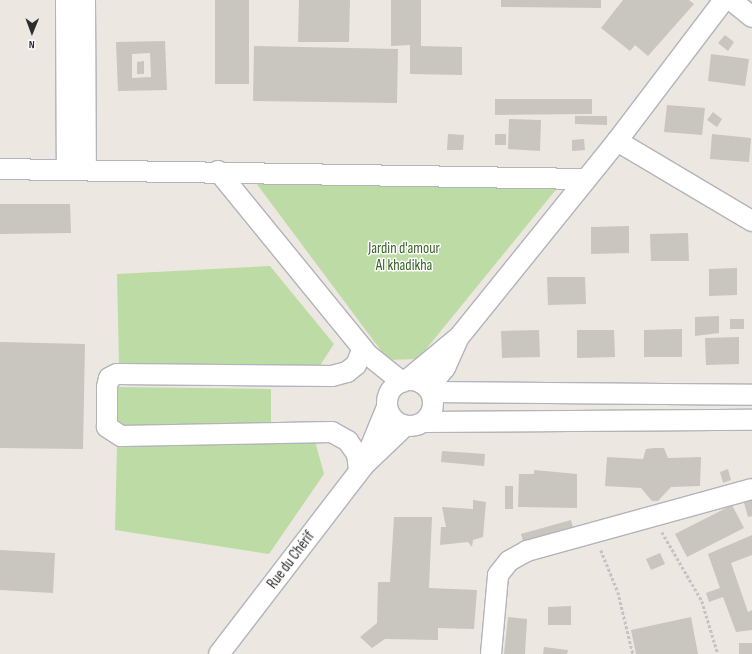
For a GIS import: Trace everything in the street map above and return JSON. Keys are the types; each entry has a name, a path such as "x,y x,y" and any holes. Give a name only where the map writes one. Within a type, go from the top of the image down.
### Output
{"street":[{"path":"66,0 67,169"},
{"path":"85,0 86,169"},
{"path":"387,404 392,388 405,381 459,337 618,141 724,0"},
{"path":"731,0 752,17"},
{"path":"618,141 752,221"},
{"path":"0,169 218,171 586,179"},
{"path":"218,171 365,351 405,381 418,381 429,390 433,408 425,422"},
{"path":"429,390 445,368 459,337"},
{"path":"365,351 393,420 405,426 425,422 752,420"},
{"path":"361,468 357,454 348,441 332,432 121,436 107,427 107,387 109,378 117,374 332,376 347,372 356,365 365,351"},
{"path":"429,390 752,395"},
{"name":"Rue du Chérif","path":"361,468 387,404"},
{"name":"Rue du Chérif","path":"219,654 361,468 405,426"},
{"path":"491,654 498,575 509,561 527,551 752,489"}],"path":[{"path":"652,516 702,601 718,654"},
{"path":"594,532 618,592 633,654"}],"green space":[{"name":"Jardin d'amour Al khadikha","path":"563,181 418,359 388,360 256,183"},
{"path":"270,266 334,344 319,367 119,366 117,274"},
{"path":"116,387 271,389 271,430 115,427"},
{"path":"315,441 324,474 269,554 115,530 117,445"}],"building":[{"path":"215,0 249,0 249,84 215,84"},
{"path":"299,0 350,0 349,42 298,42"},
{"path":"391,0 421,0 421,46 462,47 462,75 410,74 410,45 391,46"},
{"path":"501,0 601,0 601,8 501,7"},
{"path":"623,0 689,0 694,4 648,56 635,45 630,51 601,28"},
{"path":"725,35 734,42 728,51 718,43"},
{"path":"165,41 167,90 118,91 116,42","holes":["150,53 151,77 132,78 132,54"]},
{"path":"254,46 398,49 397,103 253,101"},
{"path":"711,54 749,59 745,86 708,81"},
{"path":"144,61 144,74 137,74 137,62"},
{"path":"495,99 592,99 592,114 495,115"},
{"path":"667,105 705,108 702,135 664,132"},
{"path":"713,112 722,119 717,127 707,120"},
{"path":"575,116 607,116 607,125 575,124"},
{"path":"509,119 541,120 540,151 508,149"},
{"path":"448,134 464,135 463,150 447,150"},
{"path":"495,134 506,134 506,145 495,145"},
{"path":"712,134 751,138 749,162 710,159"},
{"path":"584,139 585,150 572,151 572,140"},
{"path":"0,204 70,204 71,233 0,234"},
{"path":"629,226 629,253 591,254 591,227"},
{"path":"688,233 689,261 651,261 650,234"},
{"path":"737,268 737,295 709,296 709,269"},
{"path":"547,277 585,277 586,304 548,305"},
{"path":"719,316 719,333 695,336 695,317"},
{"path":"730,319 744,319 744,329 730,329"},
{"path":"682,329 682,357 644,357 644,330"},
{"path":"539,330 540,357 502,358 501,331"},
{"path":"577,330 614,330 615,357 577,358"},
{"path":"739,337 739,364 706,365 705,338"},
{"path":"0,342 85,344 83,449 0,448"},
{"path":"664,448 668,458 701,457 700,486 671,487 658,501 652,501 641,488 605,486 607,457 643,459 646,449"},
{"path":"442,451 485,454 484,466 441,462"},
{"path":"728,469 731,480 723,483 720,472"},
{"path":"534,470 577,474 577,508 518,507 519,474 534,474"},
{"path":"505,486 513,486 513,509 505,509"},
{"path":"752,496 752,516 748,517 743,499"},
{"path":"473,500 486,502 483,537 473,540 472,547 468,542 440,545 441,527 446,527 442,507 473,509"},
{"path":"732,505 744,528 687,557 675,534"},
{"path":"394,517 432,517 429,588 477,590 474,629 438,628 438,640 385,639 372,648 360,637 377,623 378,582 390,582"},
{"path":"571,520 575,535 525,549 521,534"},
{"path":"752,535 752,555 731,563 748,612 752,610 752,630 736,632 723,597 709,602 706,593 720,588 708,554"},
{"path":"0,550 55,553 53,593 0,590"},
{"path":"660,553 665,564 651,570 646,559"},
{"path":"571,606 571,625 548,625 548,607"},
{"path":"508,617 527,619 525,654 504,654"},
{"path":"691,617 698,654 636,654 631,630"},
{"path":"739,643 752,643 752,654 739,654"},
{"path":"544,647 568,650 567,654 543,654"}]}
